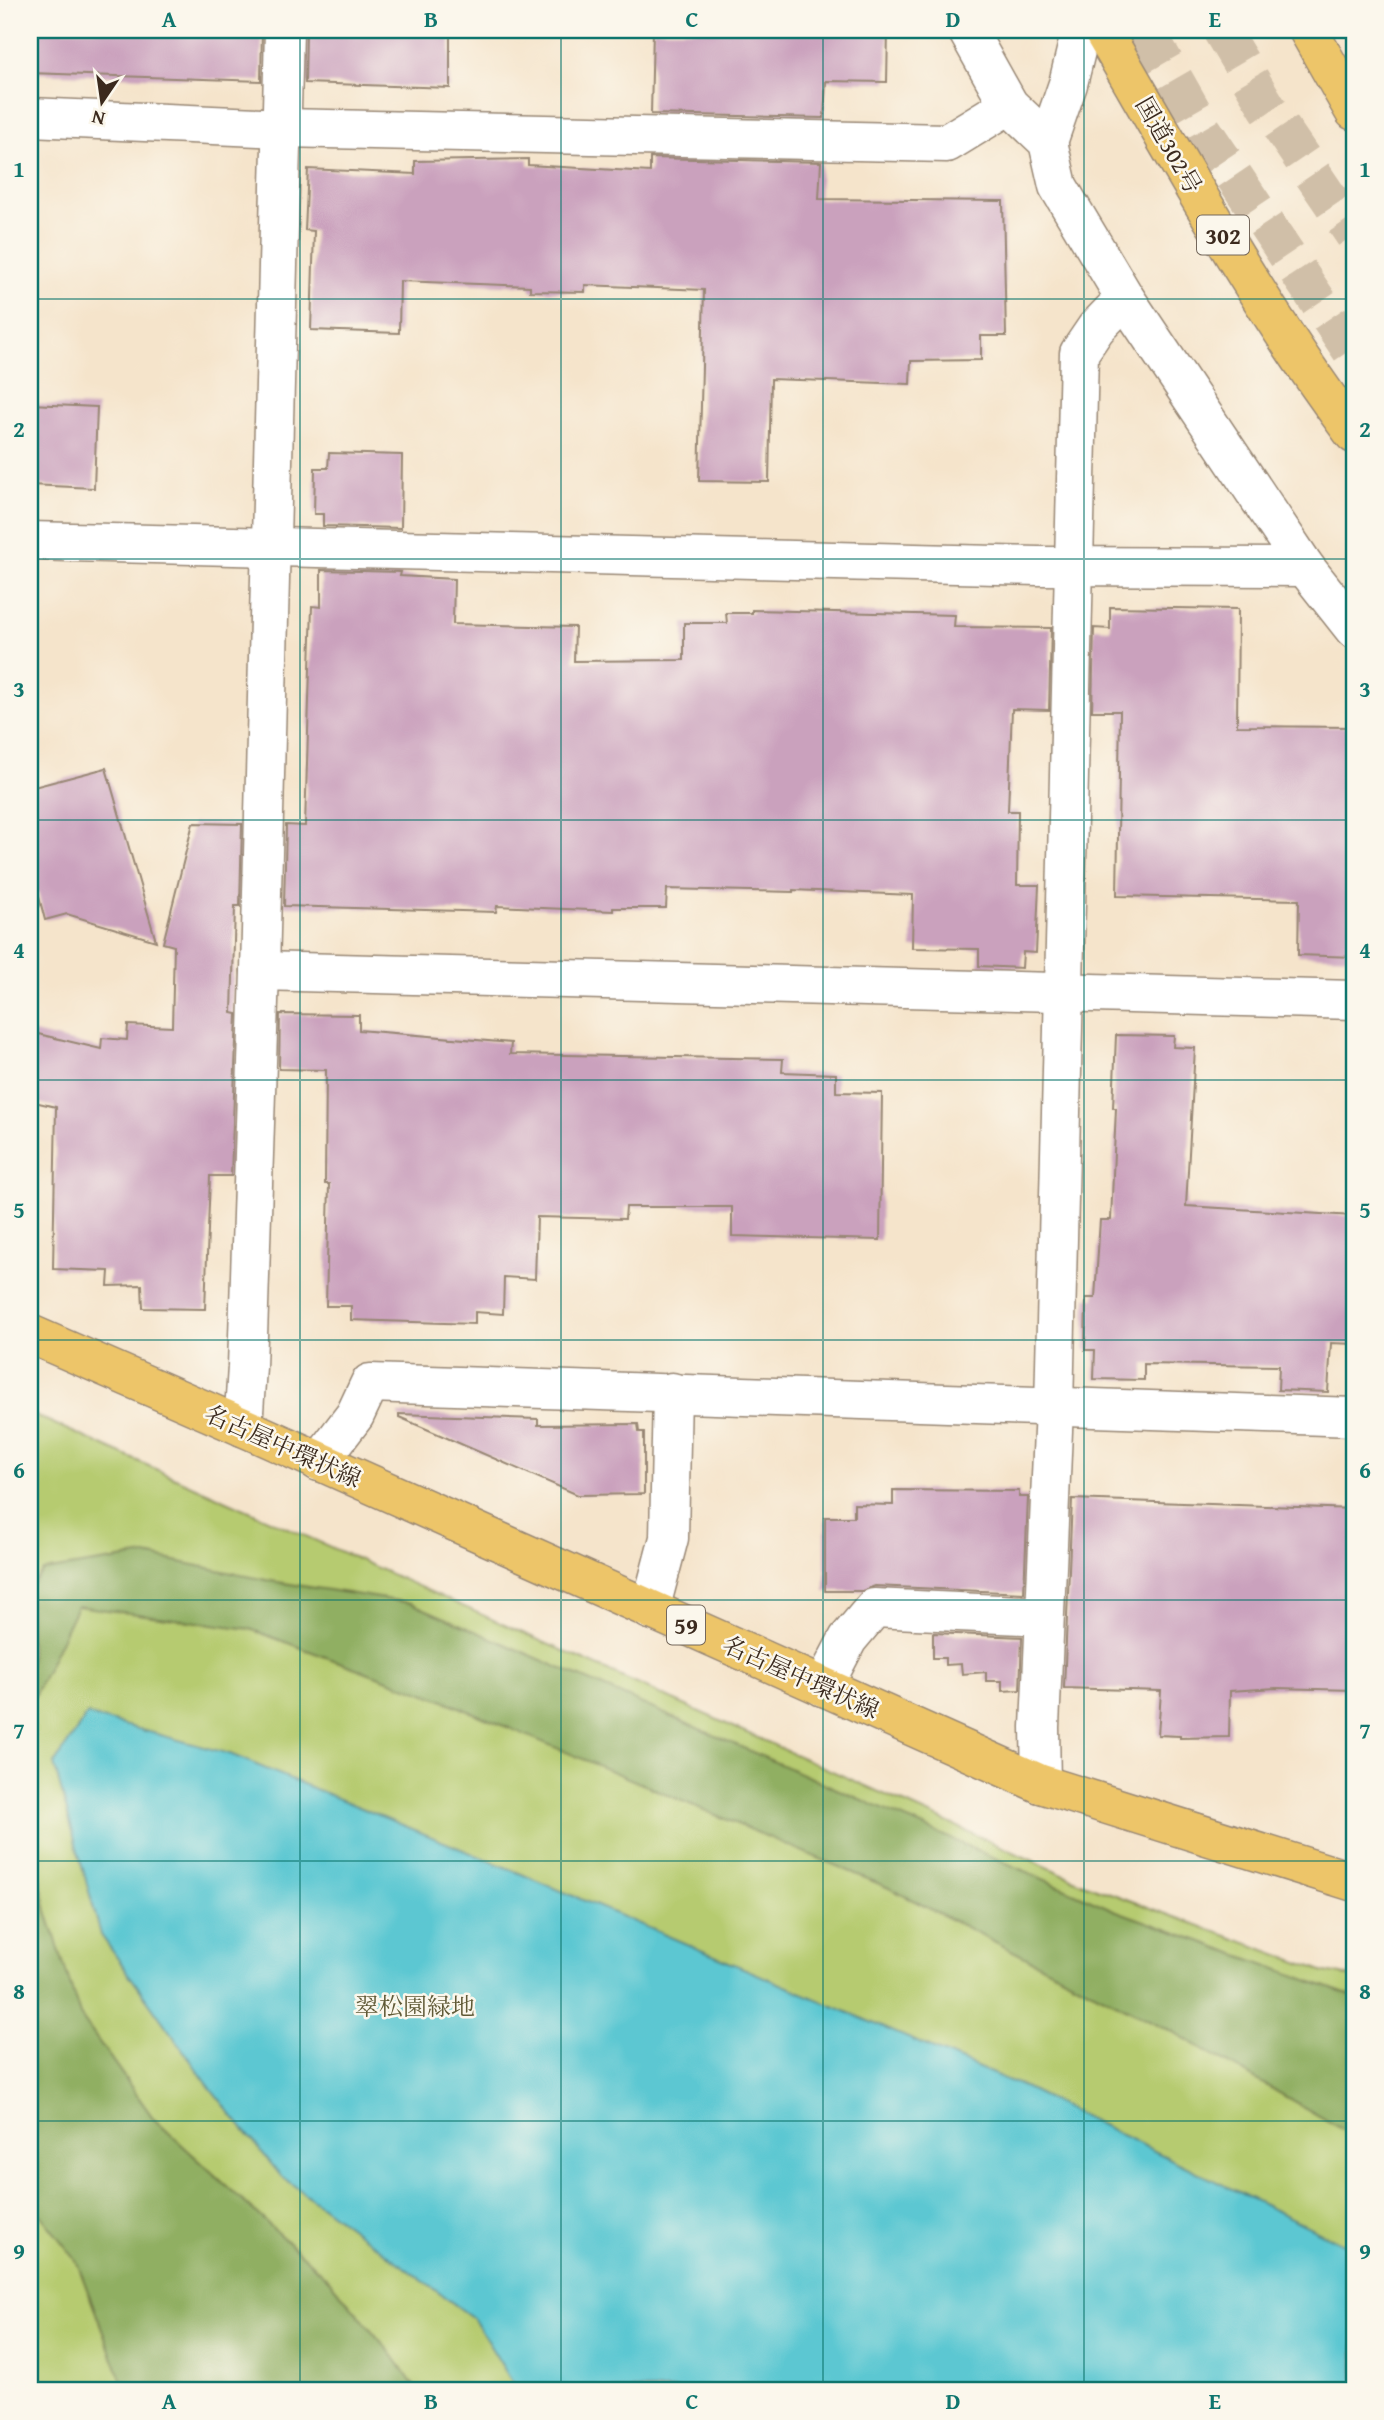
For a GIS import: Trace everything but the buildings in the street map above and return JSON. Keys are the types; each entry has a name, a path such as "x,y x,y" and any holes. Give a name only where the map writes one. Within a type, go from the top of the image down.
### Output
{"main road":[{"name":"国道302号","path":"1102,30 1223,237 1269,310 1354,434"},
{"path":"1308,30 1354,111"},
{"name":"名古屋中環状線","path":"30,1335 243,1427 1041,1784 1354,1882"}],"street":[{"path":"243,1427 260,971 284,30"},
{"path":"967,30 1009,105 1048,142 1059,186 1125,298 1305,567 1354,629"},
{"path":"1048,142 1068,84 1081,30"},
{"path":"30,117 283,128 947,143 1009,105"},
{"path":"1041,1784 1043,1616 1054,1408 1079,353 1096,328 1125,298"},
{"path":"30,541 1074,566 1305,567"},
{"path":"260,971 1354,1000"},
{"path":"319,1462 355,1415 370,1383 1354,1417"},
{"path":"650,1609 669,1538 672,1392"},
{"path":"823,1687 848,1639 874,1608 1043,1616"}],"green space":[{"name":"翠松園緑地","path":"30,1413 1083,1883 1325,1972 1354,1977 1354,2390 30,2390"},
{"path":"146,1555 271,1581 411,1603 1114,1910 1354,1997 1354,2136 1175,2033 889,1888 445,1701 250,1629 77,1606 35,1694 30,1715 30,1586 43,1571"},
{"path":"30,1832 47,1911 80,2015 154,2119 329,2280 391,2353 417,2390 125,2390 76,2260 30,2202"}],"water":[{"path":"87,1715 230,1754 505,1867 1026,2088 1354,2249 1354,2390 517,2390 473,2318 281,2176 208,2085 101,1935 54,1764"}],"tunnel":[{"path":"1146,30 1203,130 1354,355"},
{"path":"1221,30 1267,107 1354,235"}]}
